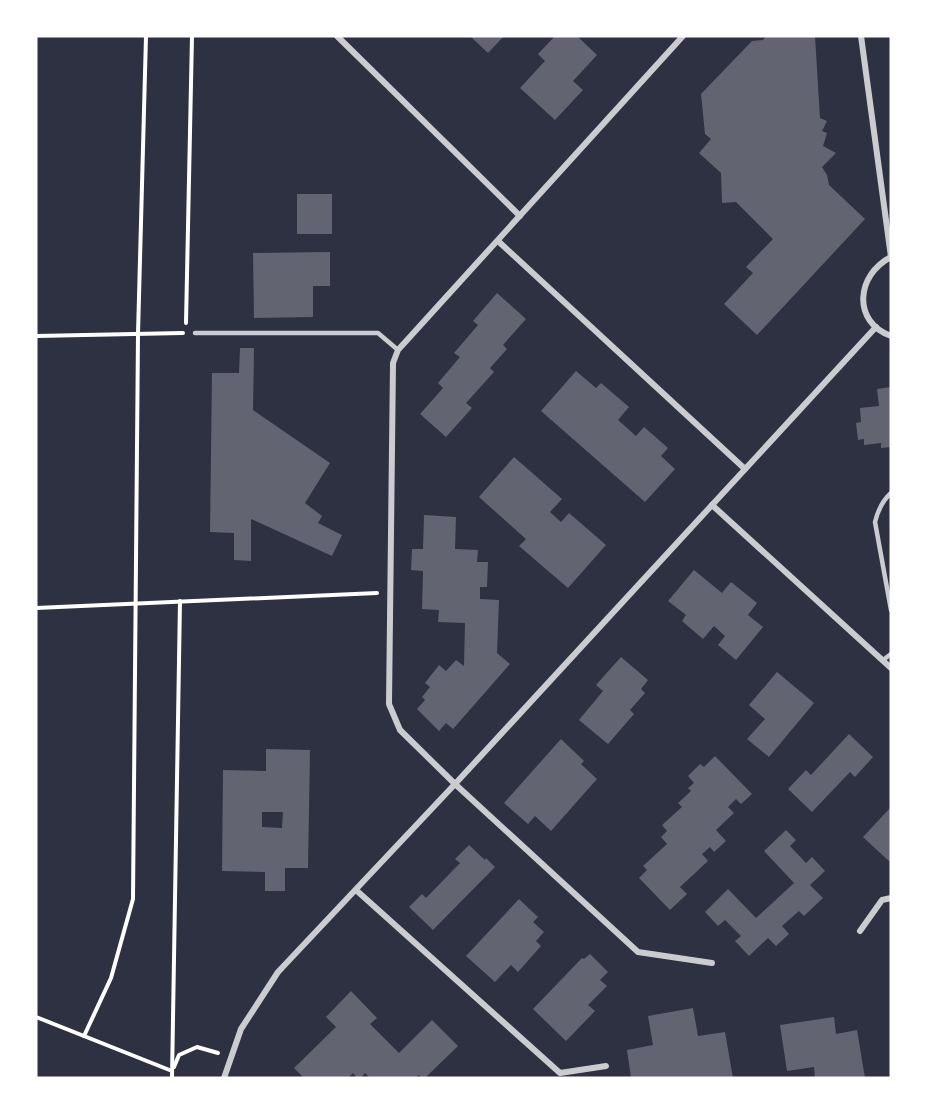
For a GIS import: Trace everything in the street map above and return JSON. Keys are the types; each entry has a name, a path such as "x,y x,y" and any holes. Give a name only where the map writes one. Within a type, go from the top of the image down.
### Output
{"street":[{"path":"337,36 520,216"},
{"path":"683,36 398,350 393,363 388,704 400,730 455,784 638,952 712,963"},
{"path":"861,36 891,257 876,267 867,280 864,288 864,305 871,322 891,336"},
{"path":"498,241 745,469"},
{"path":"224,1078 241,1029 278,972 455,784 876,327"},
{"path":"712,505 891,668"},
{"path":"356,890 560,1073 606,1066"},
{"path":"860,931 882,900 891,898"}],"lane":[{"path":"195,333 378,333 398,350"},
{"path":"891,493 879,508 875,522 891,610"},
{"path":"883,660 891,654"}],"path":[{"path":"84,1036 111,978 134,899 138,334 146,36"},
{"path":"36,336 186,333 192,36"},
{"path":"36,608 389,592"},
{"path":"172,1078 180,601"},
{"path":"36,1017 172,1071"},
{"path":"172,1071 179,1055 197,1047 231,1057"}],"building":[{"path":"470,36 504,36 488,53"},
{"path":"555,36 577,36 597,55 573,81 583,90 555,120 520,88 545,61 538,54"},
{"path":"766,36 815,36 820,118 827,121 822,131 827,133 823,146 836,153 822,167 829,185 865,219 757,335 724,304 753,273 746,267 773,239 736,202 722,203 721,173 699,153 711,139 705,134 701,94 752,41 763,40"},
{"path":"297,194 332,194 332,234 297,234"},
{"path":"330,252 330,286 313,286 313,317 254,318 253,253"},
{"path":"497,293 526,319 503,345 507,349 490,368 494,372 466,403 472,408 446,437 420,414 443,388 438,383 460,357 454,353 478,325 473,321"},
{"path":"240,348 254,348 253,410 330,463 305,503 322,516 318,523 342,535 332,556 251,519 251,561 234,560 234,533 210,532 212,373 239,373"},
{"path":"576,371 596,388 601,383 629,407 618,420 636,436 644,427 668,448 661,456 675,469 645,502 541,411"},
{"path":"891,387 891,447 881,448 881,443 864,445 864,439 858,440 856,423 861,422 860,408 879,406 877,389"},
{"path":"514,457 562,499 550,512 561,522 569,513 606,545 568,588 519,546 526,539 479,497"},
{"path":"424,515 456,517 455,549 478,550 477,562 488,562 487,587 480,587 480,599 499,600 497,653 510,664 453,729 446,723 439,731 417,709 425,700 422,697 430,687 425,683 439,665 446,671 456,660 464,666 465,623 438,622 439,610 422,609 423,571 411,570 412,549 423,549"},
{"path":"694,570 722,593 731,582 757,603 748,615 763,627 736,660 718,645 725,636 714,626 703,639 682,621 686,615 668,601"},
{"path":"621,657 648,680 641,689 645,693 630,710 634,714 608,744 579,720 603,691 596,685"},
{"path":"777,672 814,703 769,757 747,739 765,719 749,705"},
{"path":"849,734 873,757 855,777 850,772 812,812 788,789 806,770 811,775"},
{"path":"561,739 584,761 581,764 597,779 551,831 535,816 528,824 504,803"},
{"path":"266,749 310,750 308,868 285,868 285,891 265,891 265,872 222,871 223,770 266,771","holes":["262,812 283,812 282,828 262,827"]},
{"path":"715,756 752,794 741,804 736,799 728,807 734,813 716,830 726,841 714,852 710,847 702,854 708,861 680,887 687,894 670,910 639,878 647,870 643,866 667,844 661,837 667,831 662,825 682,807 678,803 691,791 688,788 694,783 688,776 700,764 704,767"},
{"path":"891,807 891,863 863,837"},
{"path":"786,830 796,840 790,846 806,863 812,857 825,871 810,885 823,898 804,916 799,911 782,926 789,934 776,946 768,938 749,956 735,941 741,936 725,920 718,926 705,912 728,889 756,918 794,883 764,851"},
{"path":"469,845 495,867 433,930 409,907 422,894 426,898 460,863 455,859"},
{"path":"519,899 538,917 533,922 544,932 536,941 541,946 518,972 511,965 495,982 466,956"},
{"path":"590,954 608,972 600,980 607,986 588,1005 595,1011 566,1041 533,1009 582,958"},
{"path":"351,991 377,1018 370,1024 399,1053 432,1020 458,1046 425,1078 419,1075 415,1078 370,1078 365,1073 361,1078 357,1078 353,1073 348,1078 304,1078 294,1068 336,1027 326,1017"},
{"path":"693,1008 698,1036 725,1032 733,1078 631,1078 627,1050 653,1045 648,1016"},
{"path":"834,1017 836,1034 857,1030 865,1078 815,1078 814,1067 787,1071 780,1025"}]}
